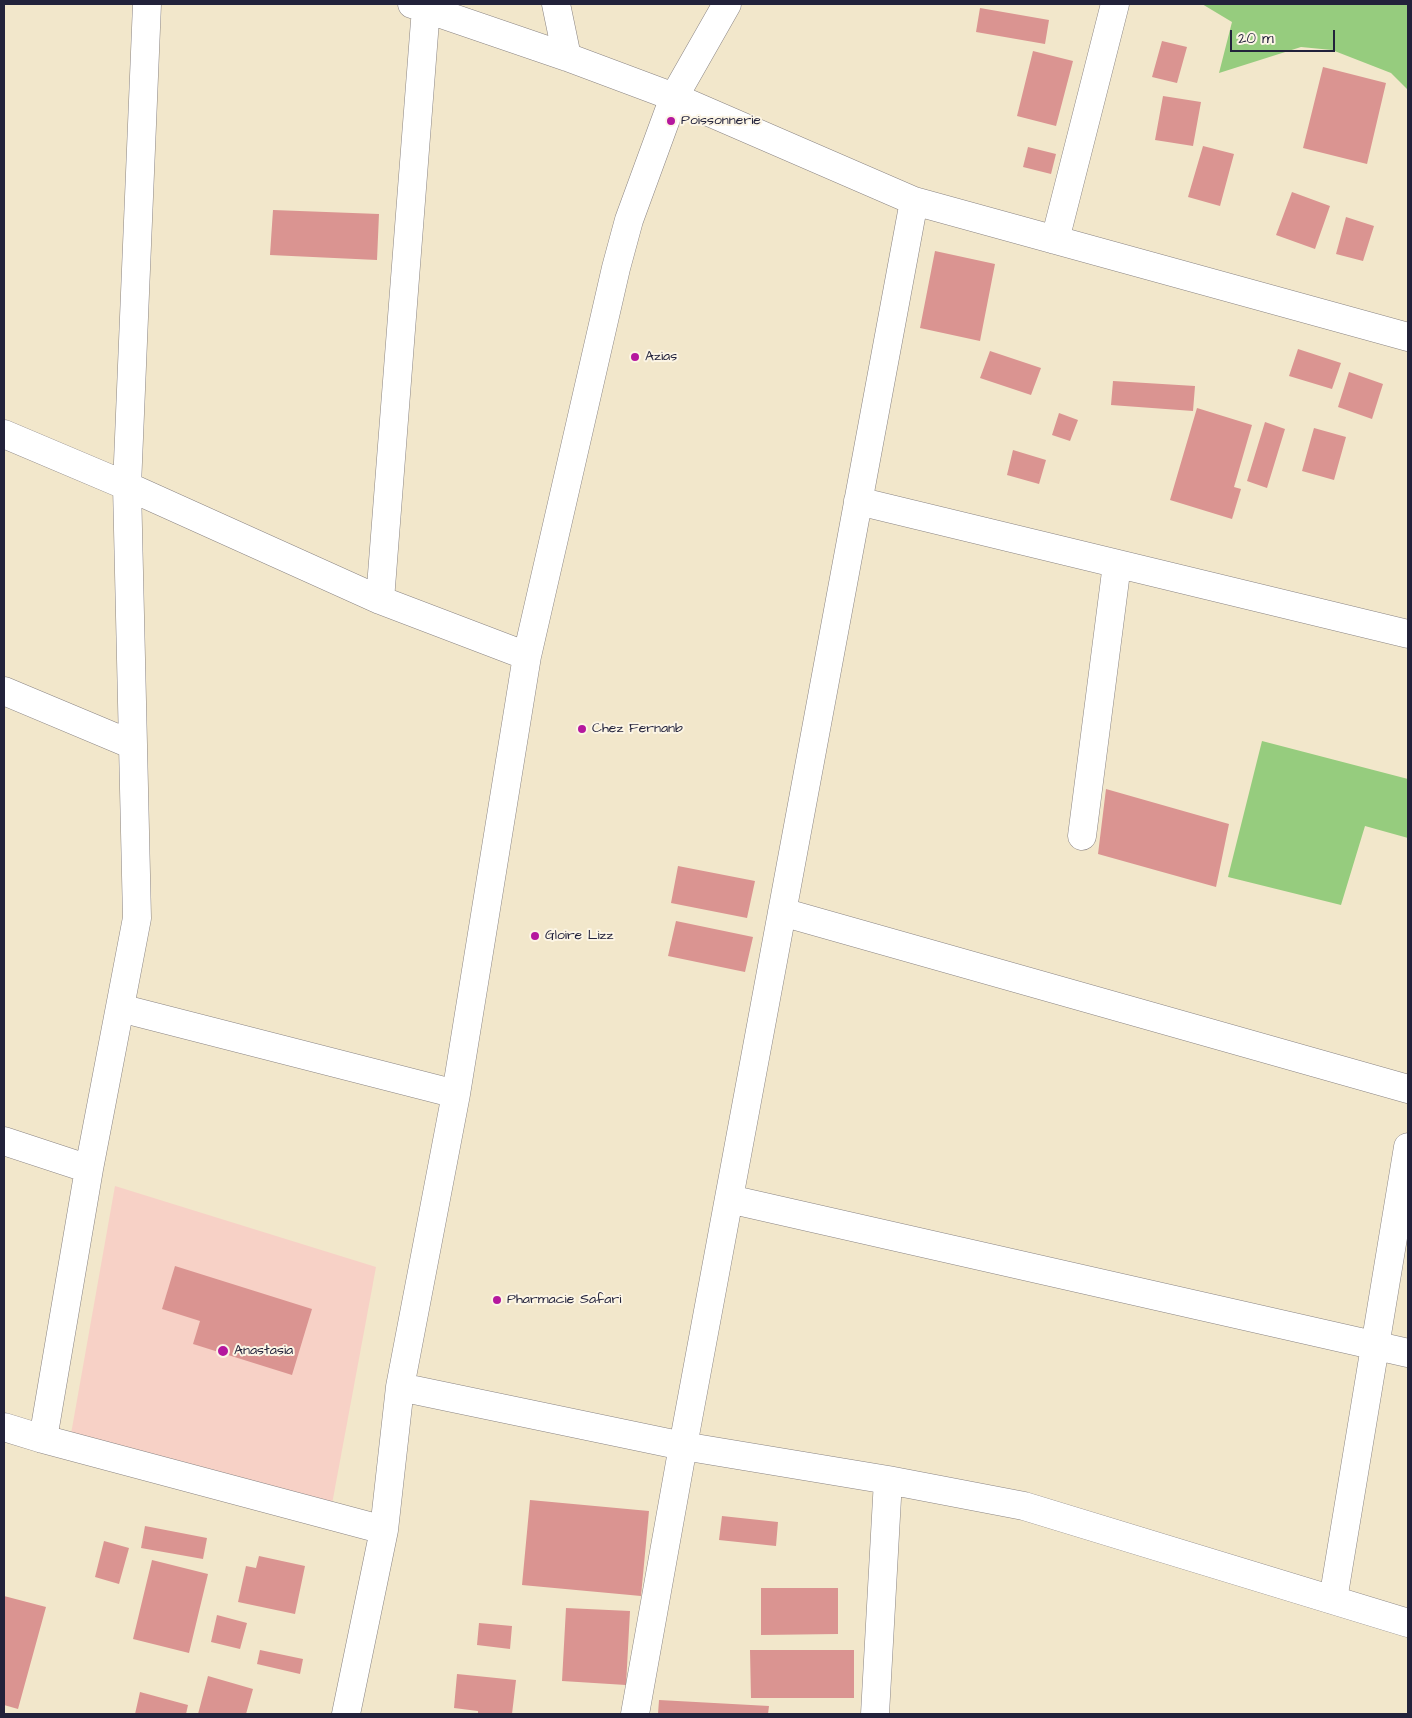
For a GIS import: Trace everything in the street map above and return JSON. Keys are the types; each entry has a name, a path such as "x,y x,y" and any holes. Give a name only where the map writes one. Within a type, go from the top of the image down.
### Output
{"street":[{"path":"43,1439 89,1169 137,918 127,486 147,4"},
{"path":"556,4 567,57"},
{"path":"346,1714 384,1530 400,1387 456,1094 528,656 616,268 629,220 674,97 727,4"},
{"path":"1055,240 1114,4"},
{"path":"380,600 419,6 567,57 674,97 914,201 1408,337"},
{"path":"636,1714 683,1446 914,201"},
{"path":"4,434 127,486 380,600 528,656"},
{"path":"858,501 1408,634"},
{"path":"1082,836 1117,564"},
{"path":"4,692 133,744"},
{"path":"782,912 1408,1089"},
{"path":"120,1008 456,1094"},
{"path":"4,1141 89,1169"},
{"path":"1332,1600 1408,1147"},
{"path":"729,1199 1408,1353"},
{"path":"400,1387 683,1446 888,1480 1024,1506 1408,1623"},
{"path":"4,1427 384,1530"},
{"path":"875,1714 888,1480"}],"shaded area":[{"name":"Anastasia","path":"115,1186 376,1267 332,1504 71,1434"}],"green space":[{"path":"1202,4 1408,4 1408,90 1391,73 1332,50 1301,47 1219,73 1232,22"},
{"path":"1262,741 1408,779 1408,838 1365,826 1341,905 1228,877"}],"building":[{"path":"980,8 1049,20 1045,44 976,32"},
{"path":"1162,41 1187,47 1177,83 1152,77"},
{"path":"1033,51 1073,61 1056,126 1017,116"},
{"path":"1323,67 1386,83 1367,164 1303,148"},
{"path":"1163,96 1201,102 1193,146 1155,140"},
{"path":"1203,146 1234,154 1220,206 1188,197"},
{"path":"1028,147 1056,154 1051,174 1023,167"},
{"path":"1292,192 1330,206 1315,249 1276,235"},
{"path":"273,210 379,214 377,260 270,255"},
{"path":"1346,217 1374,226 1363,261 1336,254"},
{"path":"935,251 995,264 980,341 920,328"},
{"path":"1298,349 1341,363 1332,389 1289,376"},
{"path":"990,351 1041,368 1031,395 980,378"},
{"path":"1349,372 1383,384 1372,419 1338,407"},
{"path":"1113,381 1195,386 1193,411 1111,405"},
{"path":"1197,408 1252,425 1234,487 1241,489 1232,519 1170,500"},
{"path":"1059,413 1078,420 1070,441 1052,435"},
{"path":"1265,422 1285,429 1267,488 1247,481"},
{"path":"1314,428 1346,437 1334,480 1302,471"},
{"path":"1013,450 1046,460 1039,484 1007,475"},
{"path":"1106,789 1229,824 1216,887 1098,854"},
{"path":"678,866 755,881 747,918 671,903"},
{"path":"676,921 753,937 745,972 668,956"},
{"path":"175,1266 312,1309 292,1375 193,1344 200,1321 162,1309"},
{"path":"530,1500 649,1511 641,1596 522,1585"},
{"path":"722,1516 778,1522 776,1546 719,1540"},
{"path":"145,1526 207,1538 203,1559 141,1548"},
{"path":"104,1541 129,1548 119,1584 95,1577"},
{"path":"259,1556 305,1566 295,1614 238,1602 246,1566 256,1568"},
{"path":"152,1560 208,1574 189,1653 133,1639"},
{"path":"761,1588 838,1588 838,1634 761,1635"},
{"path":"4,1596 46,1607 18,1709 4,1705"},
{"path":"566,1608 630,1611 626,1685 562,1681"},
{"path":"217,1615 247,1623 240,1649 211,1642"},
{"path":"479,1623 512,1626 510,1649 477,1645"},
{"path":"260,1650 303,1659 300,1674 257,1664"},
{"path":"750,1650 854,1650 854,1698 751,1698"},
{"path":"457,1674 516,1680 512,1714 478,1714 478,1711 454,1708"},
{"path":"208,1676 253,1689 246,1714 198,1714"},
{"path":"140,1692 188,1705 186,1714 135,1714"},
{"path":"659,1700 769,1706 768,1714 658,1714"}],"place":[{"name":"Poissonnerie","path":"671,121"},
{"name":"Azias","path":"635,357"},
{"name":"Chez Fernanb","path":"582,729"},
{"name":"Gloire Lizz","path":"535,936"},
{"name":"Pharmacie Safari","path":"497,1300"},
{"name":"Anastasia","path":"223,1351"}]}
